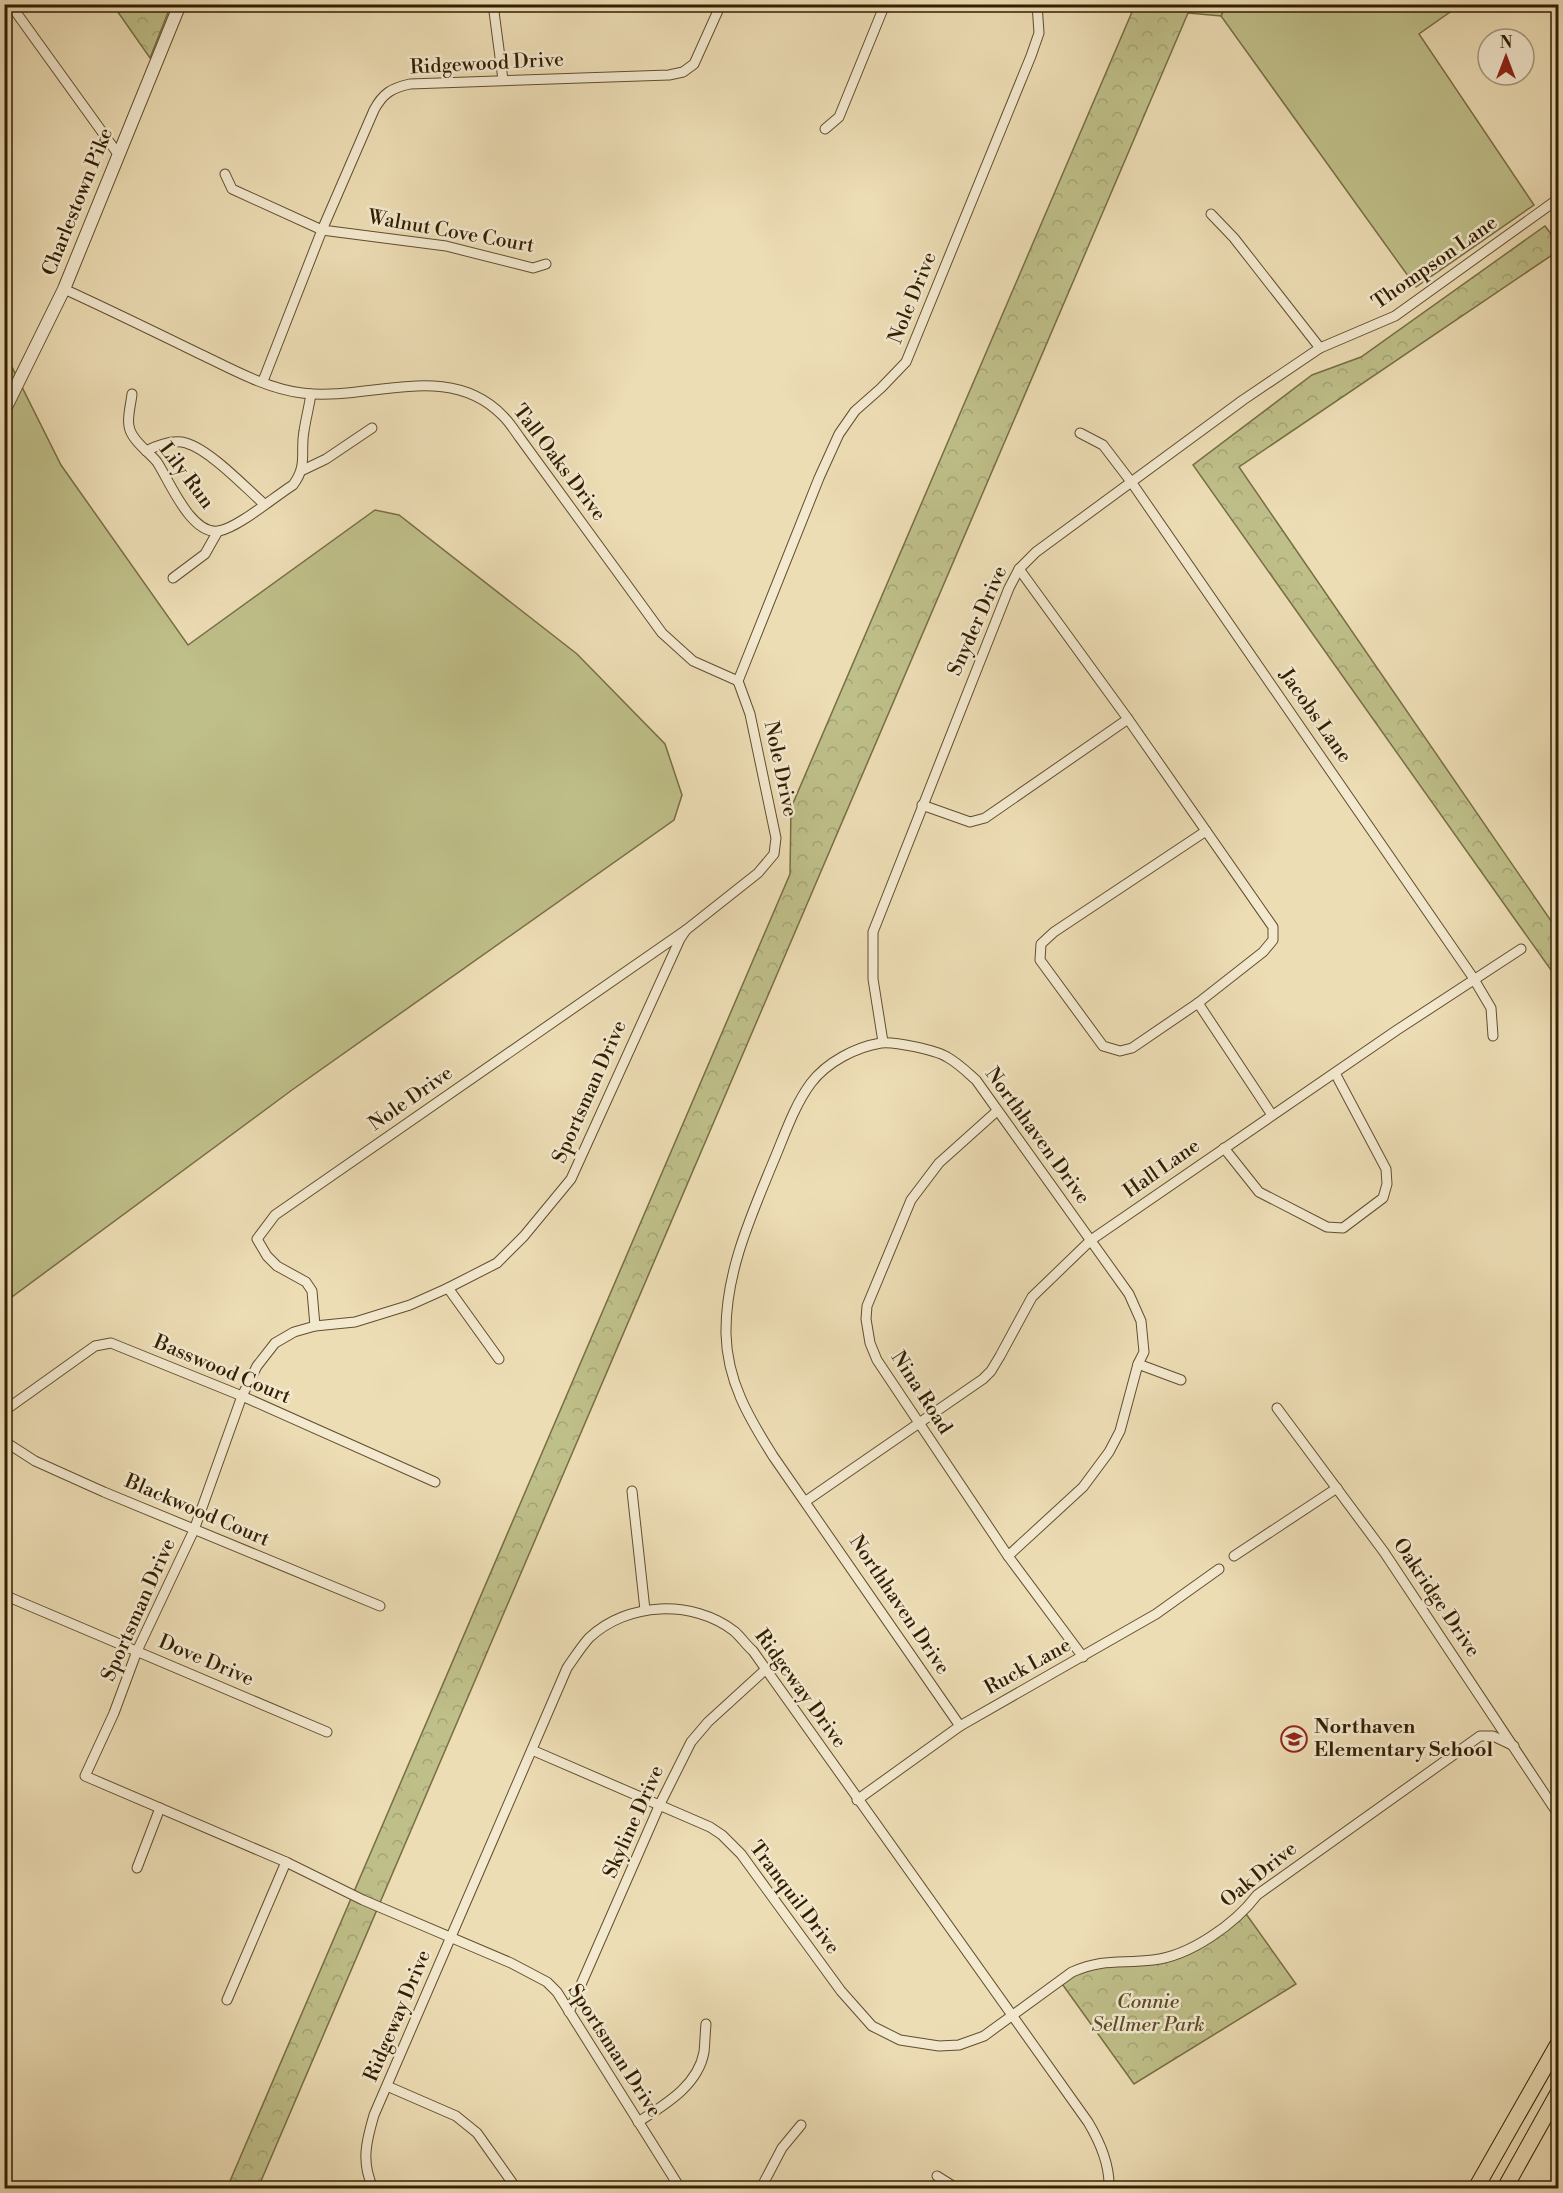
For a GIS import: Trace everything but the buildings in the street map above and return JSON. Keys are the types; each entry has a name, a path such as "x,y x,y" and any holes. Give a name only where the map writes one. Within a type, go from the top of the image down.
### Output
{"main road":[{"path":"1476,2188 1558,2044"},
{"path":"1505,2188 1558,2093"}],"street":[{"path":"10,4 118,154"},
{"name":"Charlestown Pike","path":"4,411 64,289 180,4"},
{"path":"493,4 503,80"},
{"name":"Ridgewood Drive","path":"262,381 322,230 374,110 384,94 410,84 669,75 683,72 694,64 721,4"},
{"path":"825,129 839,117 885,4"},
{"name":"Nole Drive","path":"315,1326 312,1291 306,1282 277,1266 256,1239 275,1215 686,930 758,873 774,854 776,838 750,714 738,681 819,478 839,434 855,411 906,362 1040,33 1037,4"},
{"name":"Walnut Cove Court","path":"225,174 232,189 322,230 446,246 533,268 546,264"},
{"name":"Thompson Lane","path":"1320,348 1395,316 1558,199"},
{"path":"1211,214 1234,238 1320,348"},
{"name":"Tall Oaks Drive","path":"64,289 262,381 300,393 330,395 422,385 458,390 488,404 503,416 520,438 650,619 693,661 738,681"},
{"name":"Snyder Drive","path":"882,1042 873,979 873,932 1009,588 1019,569 1036,552 1243,400 1320,348"},
{"name":"Lily Run","path":"132,394 129,427 157,463 170,487 198,524 209,531 218,531 240,520 293,485 303,470"},
{"path":"311,394 303,433 303,470 326,459 372,428"},
{"name":"Jacobs Lane","path":"1080,433 1103,445 1132,483 1476,980 1491,1008 1493,1036"},
{"path":"146,451 161,444 184,442 198,448 264,504"},
{"path":"173,578 205,554 218,531"},
{"path":"1019,569 1128,719 1273,927 1273,940 1263,952 1198,1003 1132,1048 1120,1051 1103,1046 1040,960 1041,944 1054,932 1206,831"},
{"path":"922,805 969,822 985,818 1128,719"},
{"name":"Sportsman Drive","path":"680,2188 557,1992 547,1982 511,1963 363,1899 286,1862 85,1776 114,1713 137,1651 194,1530 242,1396 257,1366 275,1343 294,1332 315,1326 355,1322 410,1305 497,1263 524,1236 570,1179 675,948 686,930"},
{"name":"Hall Lane","path":"806,1501 983,1379 991,1371 1032,1297 1091,1240 1272,1115 1521,949"},
{"path":"1198,1003 1272,1115"},
{"name":"Northhaven Drive","path":"960,1726 773,1456 738,1396 731,1371 726,1337 727,1304 742,1236 794,1112 812,1082 828,1066 847,1054 882,1042 924,1049 946,1056 976,1080 1129,1294 1141,1321 1144,1352 1138,1364 1120,1431 1083,1487 1008,1556"},
{"path":"1224,1148 1259,1192 1327,1227 1343,1228 1383,1198 1387,1184 1386,1169 1335,1073"},
{"name":"Nina Road","path":"997,1111 939,1163 911,1200 867,1306 866,1319 870,1343 877,1360 1008,1556 1083,1657"},
{"path":"448,1288 498,1359"},
{"name":"Basswood Court","path":"4,1411 94,1346 111,1343 242,1396 435,1482"},
{"path":"1138,1364 1182,1380"},
{"name":"Oakridge Drive","path":"1277,1408 1390,1561 1558,1814"},
{"name":"Blackwood Court","path":"4,1441 35,1461 194,1530 380,1606"},
{"path":"1234,1556 1337,1488"},
{"path":"632,1491 645,1610"},
{"name":"Ruck Lane","path":"857,1800 960,1726 1156,1614 1219,1569"},
{"name":"Dove Drive","path":"4,1595 327,1732"},
{"name":"Ridgeway Drive","path":"373,2188 365,2164 367,2139 374,2115 567,1668 590,1637 622,1617 645,1610 676,1610 715,1620 734,1632 753,1651 1088,2122 1100,2142 1106,2159 1109,2188"},
{"name":"Skyline Drive","path":"569,2012 660,1804 691,1742 708,1722 766,1669"},
{"name":"Oak Drive","path":"1012,2015 1072,1972 1086,1966 1103,1961 1152,1960 1184,1952 1244,1911 1257,1895 1480,1736 1493,1736 1514,1746"},
{"name":"Tranquil Drive","path":"532,1750 660,1804 722,1835 741,1854 841,1990 872,2026 900,2040 925,2046 959,2045 984,2036 1012,2015"},
{"path":"137,1868 160,1808"},
{"path":"227,2000 286,1862"},
{"path":"638,2122 679,2094 697,2072 704,2054 706,2024"},
{"path":"387,2086 456,2116 470,2127 477,2133 516,2188"},
{"path":"761,2188 782,2148 801,2125"},
{"path":"937,2176 956,2188"}],"green space":[{"path":"113,5 171,5 150,58"},
{"path":"1135,5 1226,5 1221,16 1188,13 258,2188 227,2188 790,874 791,808"},
{"path":"1226,5 1460,5 1419,34 1534,205 1416,287 1221,16"},
{"path":"1545,226 1558,243 1558,251 1239,467 1558,931 1558,980 1193,465 1312,375 1361,357"},
{"path":"4,313 9,361 61,465 188,645 375,510 399,515 577,654 665,744 682,795 674,820 292,1090 5,1302"},
{"name":"Connie Sellmer Park","path":"1244,1911 1296,1984 1134,2084 1060,1981 1103,1961 1153,1960 1203,1941"}],"place":[{"name":"Northaven Elementary School","path":"1294,1739"}]}
